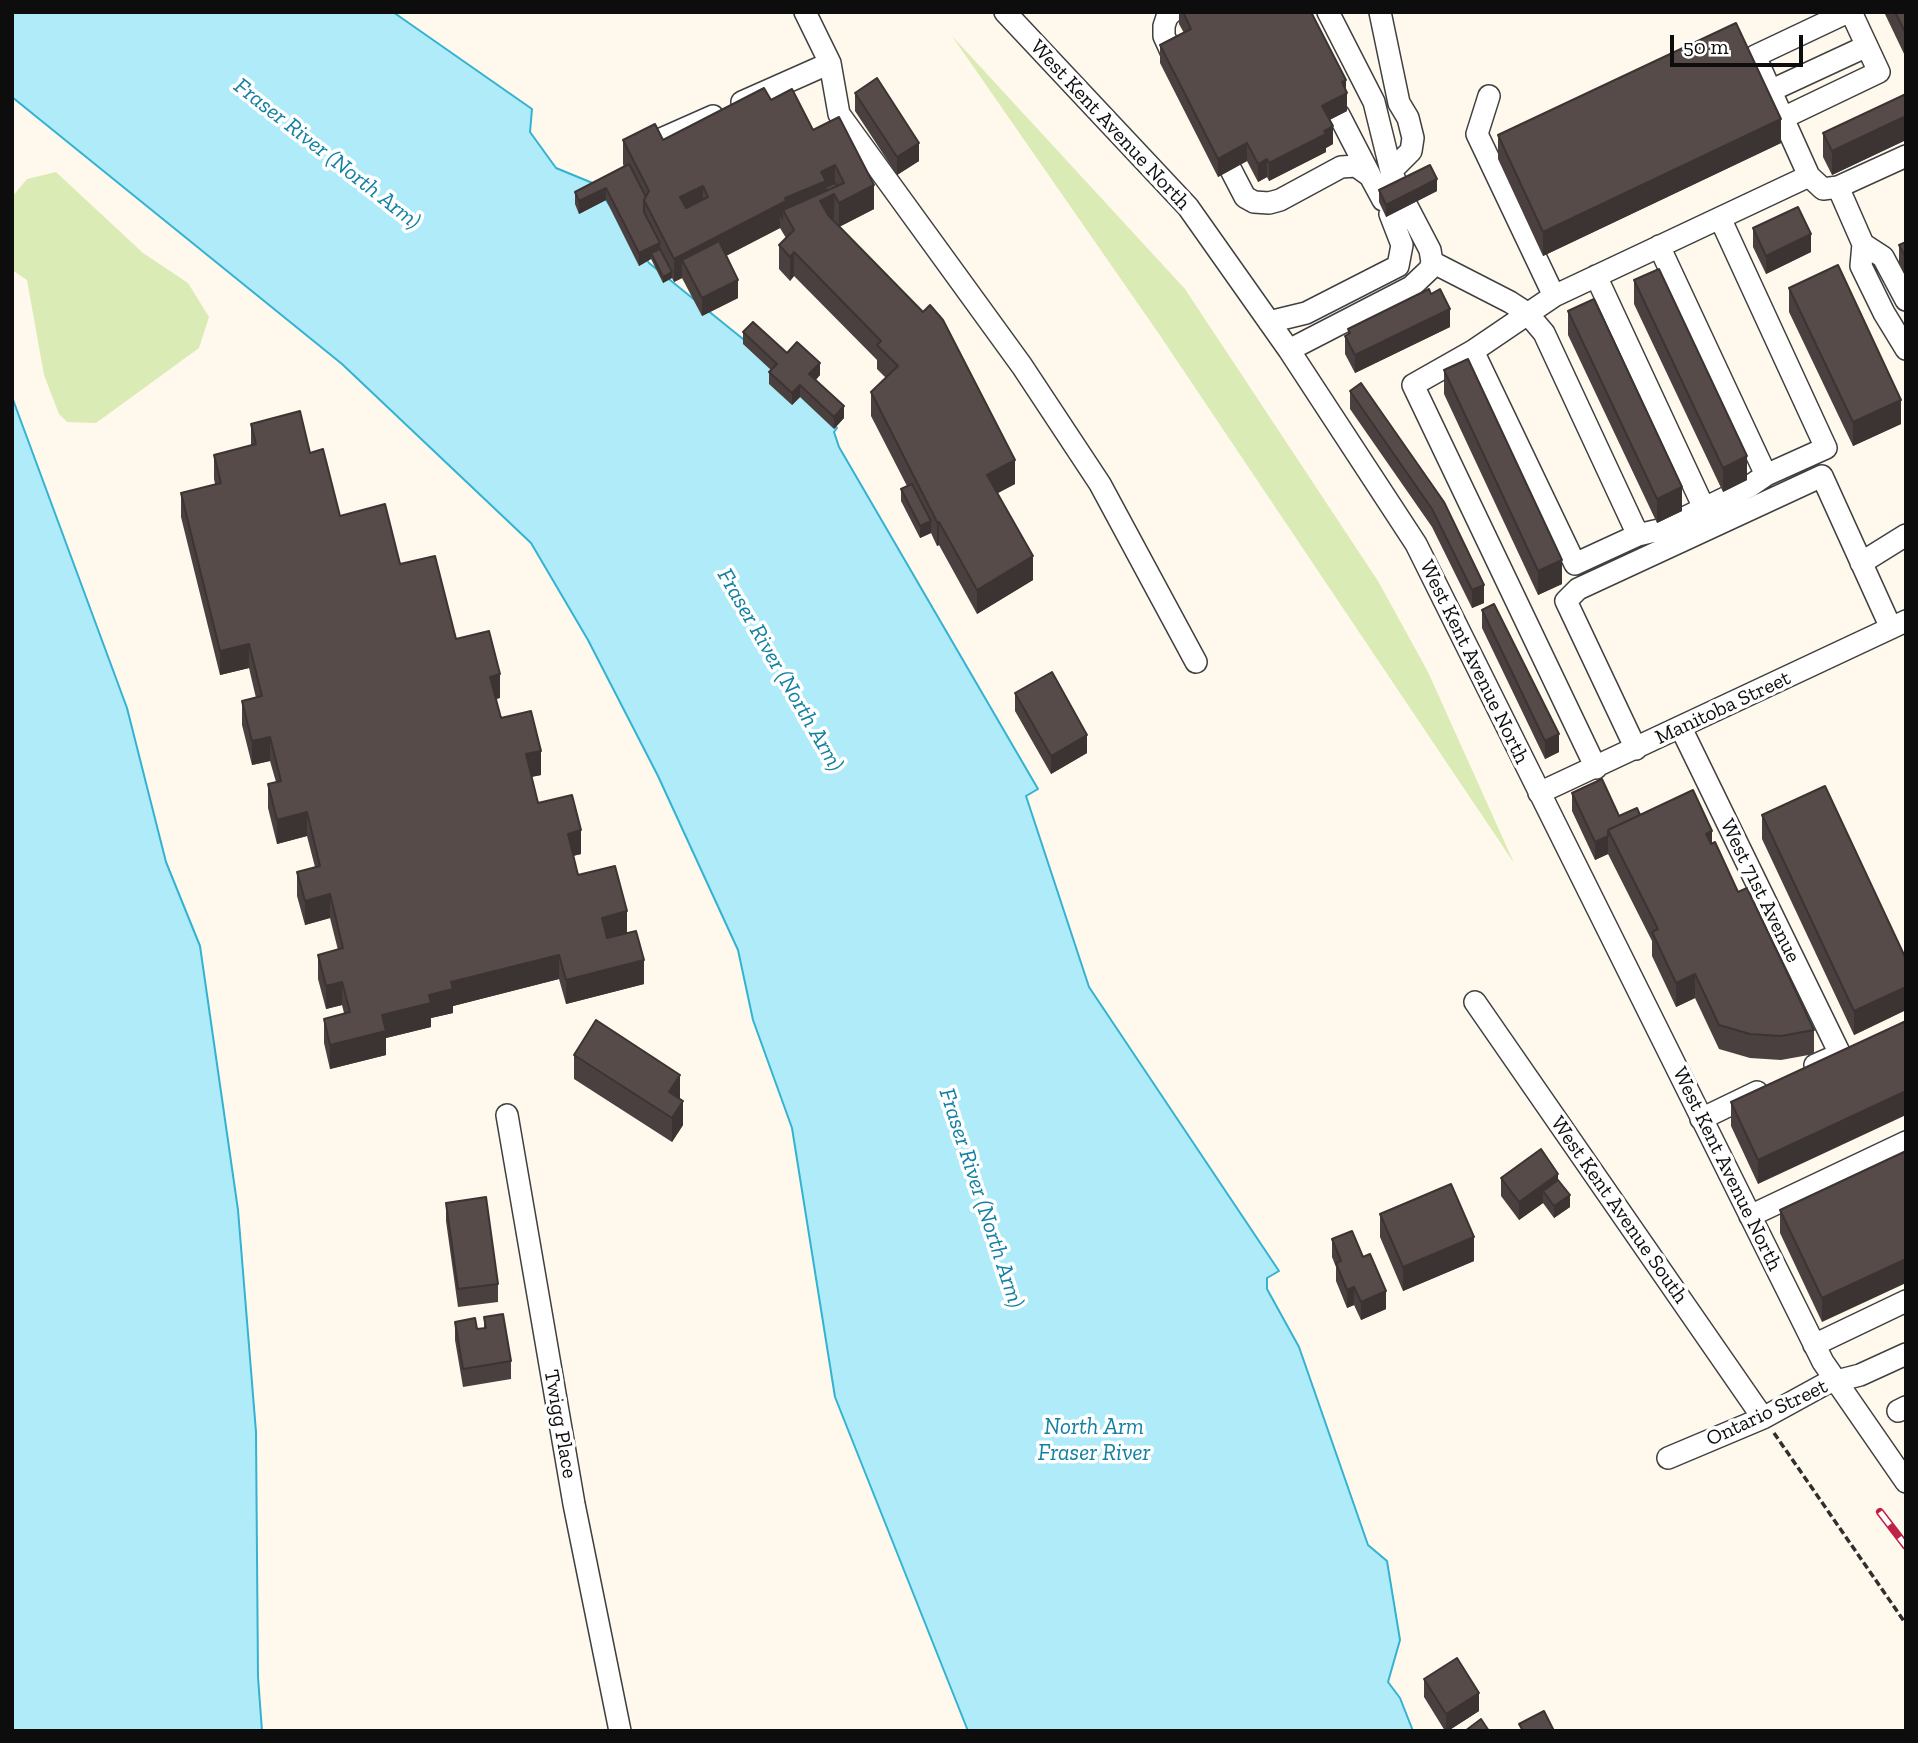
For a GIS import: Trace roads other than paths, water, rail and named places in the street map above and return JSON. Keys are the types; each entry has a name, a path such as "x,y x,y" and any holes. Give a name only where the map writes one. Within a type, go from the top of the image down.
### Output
{"street":[{"name":"West Kent Avenue North","path":"1005,12 1069,83 1173,189 1289,350 1416,544 1814,1345 1906,1482"},
{"path":"1172,12 1167,17 1164,36 1173,57"},
{"path":"1328,12 1374,102 1381,130"},
{"path":"1380,12 1399,103 1408,118 1413,142 1411,151 1380,173"},
{"path":"1783,118 1879,72 1849,12 1755,56 1809,176 1824,189 1838,187 1906,156"},
{"path":"808,16 830,63 839,114 1022,366 1100,484 1196,662"},
{"path":"1770,91 1867,46"},
{"path":"661,139 830,63"},
{"path":"1489,96 1477,134 1554,296"},
{"path":"1289,350 1411,287 1430,269 1430,250 1395,203 1368,154 1399,103"},
{"path":"1339,115 1380,173"},
{"path":"1231,170 1245,197 1254,202 1269,204 1341,167 1356,166 1380,173"},
{"path":"1596,768 1413,385 1473,351 1554,296 1809,176"},
{"path":"1838,187 1863,244 1861,266 1884,313 1906,349"},
{"path":"1269,322 1306,313 1398,266 1402,244 1395,203"},
{"path":"1473,351 1575,564 1639,535 1659,530 1750,486 1766,475 1826,448 1720,218"},
{"path":"1863,244 1883,257 1903,295"},
{"path":"1659,246 1766,475"},
{"path":"1432,262 1527,313 1544,333 1639,535"},
{"path":"1596,276 1704,509"},
{"path":"1636,749 1566,601 1578,589 1822,476 1861,563 1898,624"},
{"path":"1861,563 1906,535"},
{"name":"Manitoba Street","path":"1539,793 1898,624"},
{"name":"West 71st Avenue","path":"1681,728 1840,1054 1702,1119"},
{"name":"West Kent Avenue South","path":"1475,1002 1763,1418"},
{"name":"Twigg Place","path":"507,1115 574,1504 620,1731"},
{"path":"1750,1216 1906,1142"},
{"path":"1814,1345 1906,1301"},
{"name":"Ontario Street","path":"1668,1458 1763,1418 1810,1391 1860,1375 1906,1354"}],"water":[{"name":"North Arm Fraser River","path":"12,12 393,12 532,109 530,132 556,168 595,184 649,263 743,339 837,428 834,432 839,447 1038,789 1026,796 1089,987 1279,1271 1267,1278 1267,1289 1299,1347 1368,1545 1387,1561 1400,1640 1388,1682 1400,1698 1413,1731 968,1731 835,1397 792,1128 753,1020 738,950 658,776 588,640 531,543 342,364 12,97"},
{"path":"12,397 127,708 166,862 200,946 238,1210 256,1432 258,1677 262,1731 12,1731"}],"railway":[{"path":"1880,1512 1906,1546"}],"water label":[{"name":"Fraser River (North Arm)","path":"327,154"},
{"name":"Fraser River (North Arm)","path":"780,670"},
{"name":"Fraser River (North Arm)","path":"981,1198"}]}
